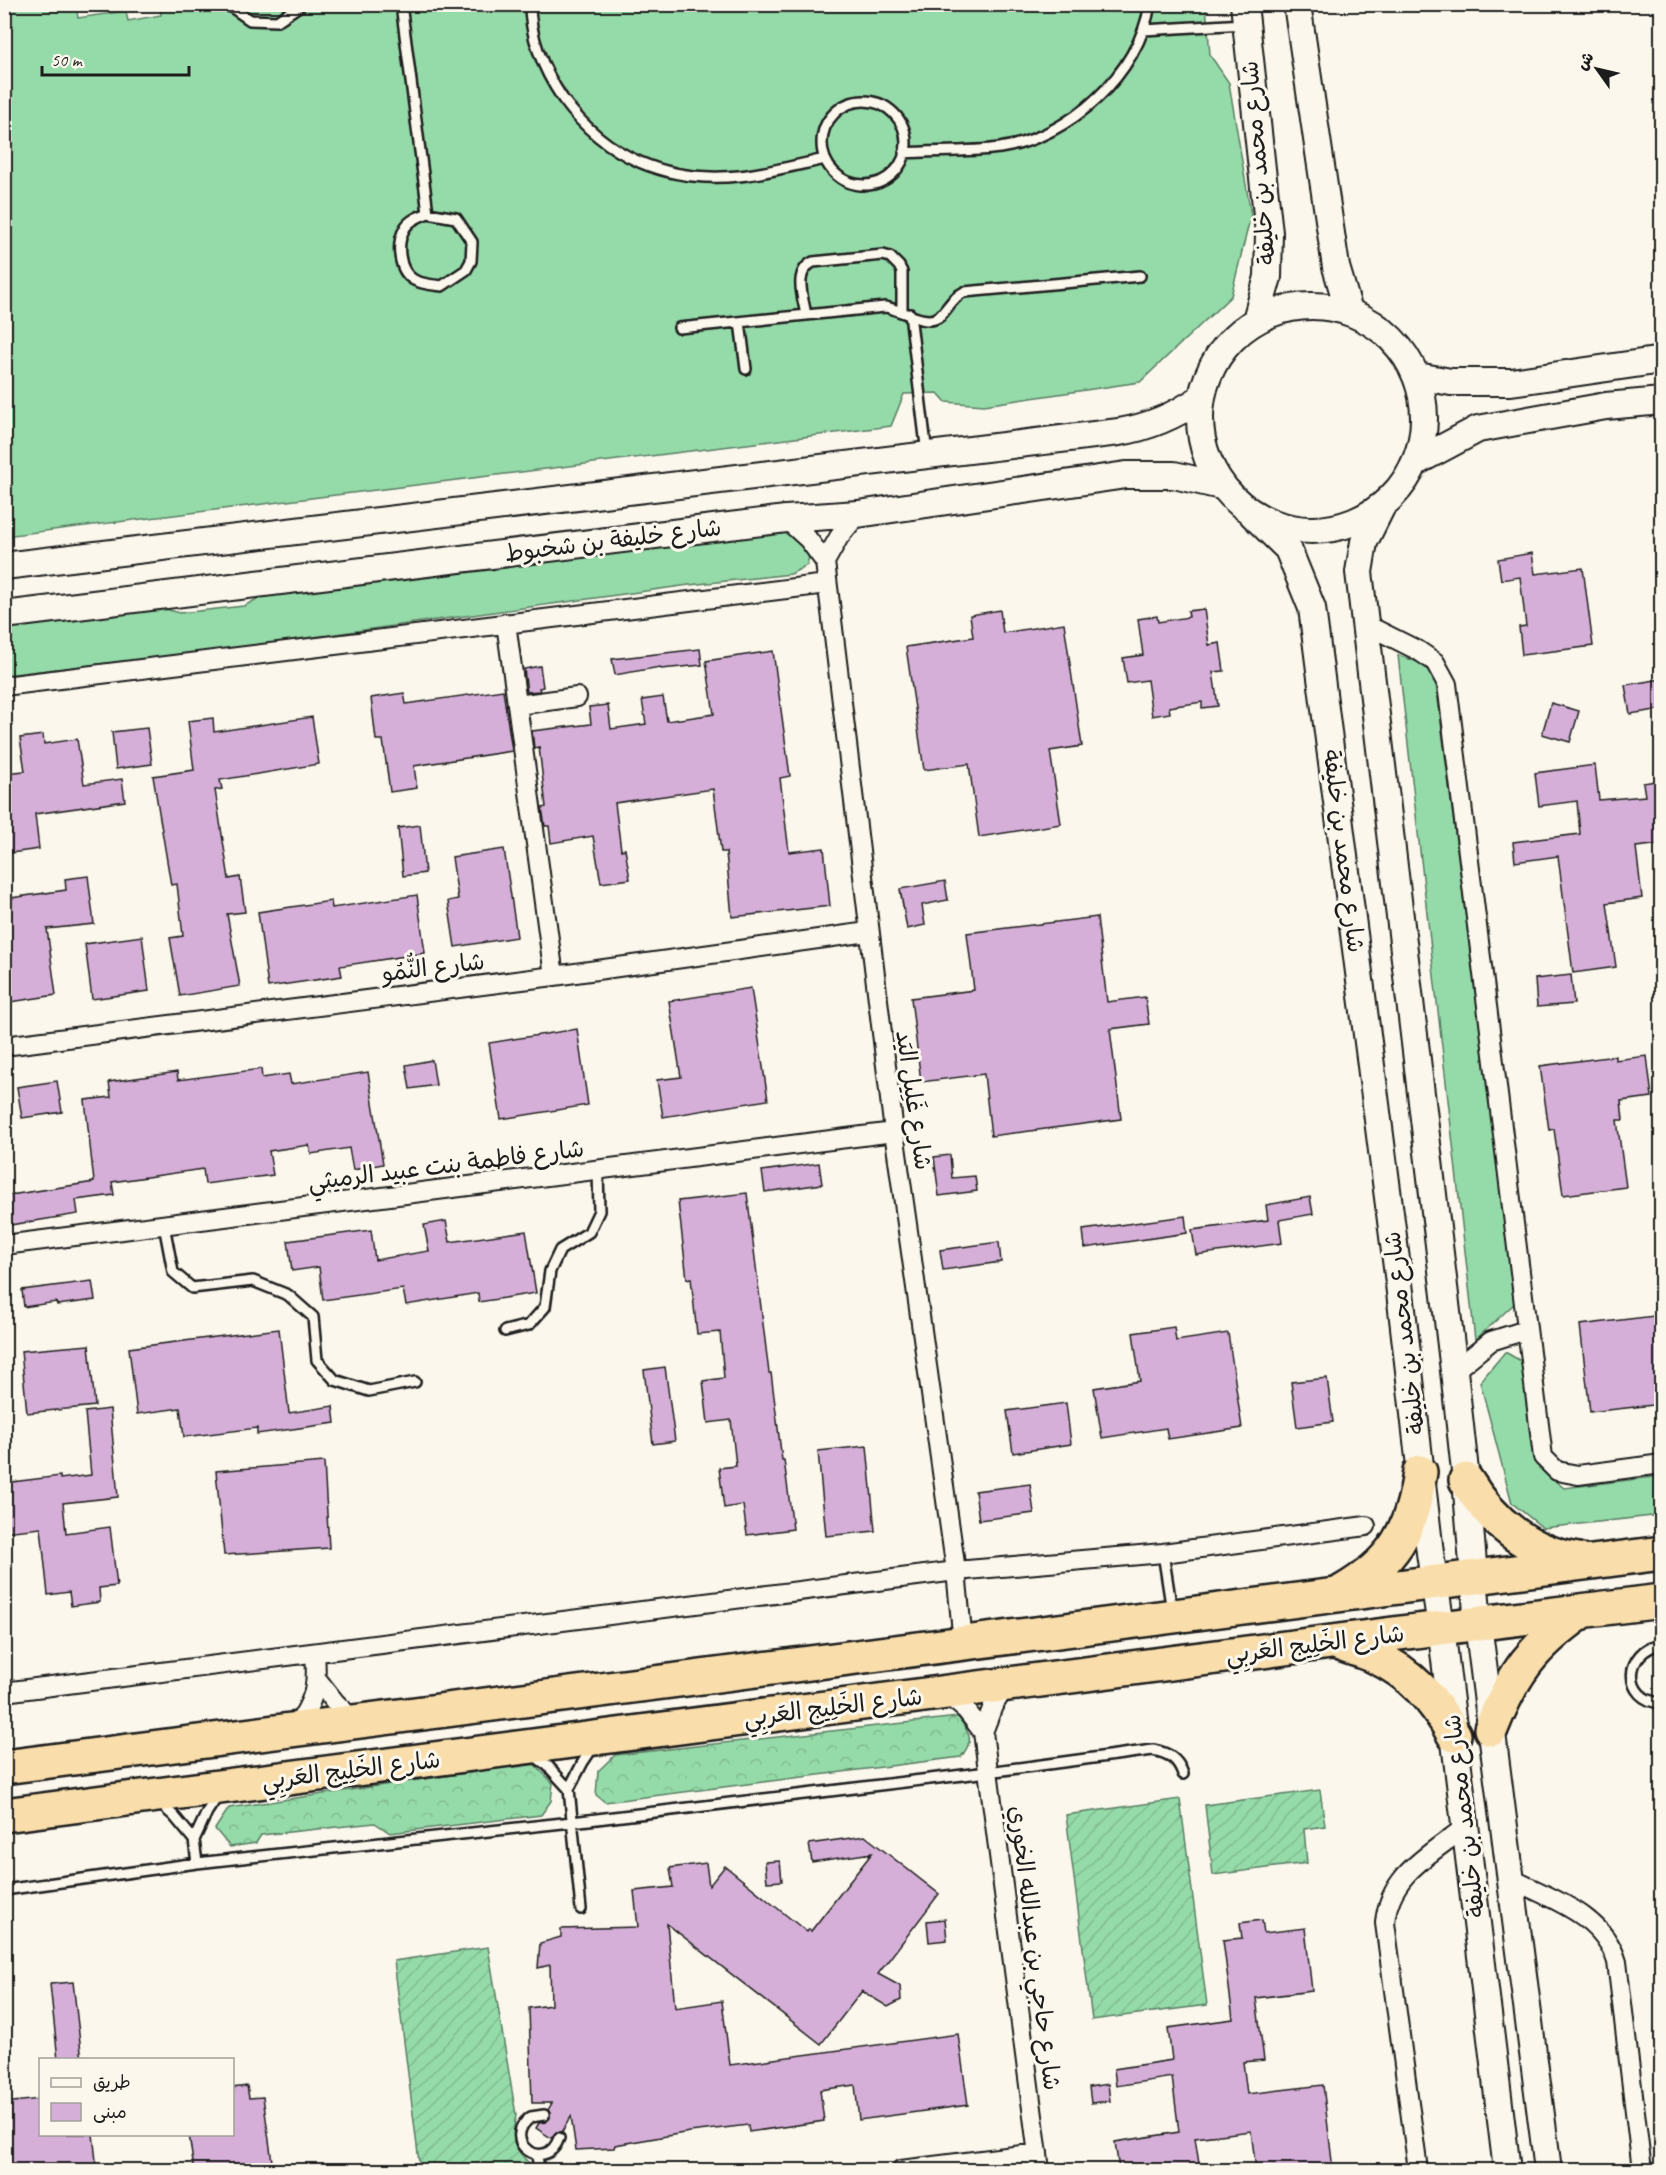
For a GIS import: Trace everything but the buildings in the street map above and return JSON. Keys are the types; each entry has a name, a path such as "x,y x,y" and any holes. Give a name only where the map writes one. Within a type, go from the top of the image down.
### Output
{"highway":[{"path":"1338,1595 1368,1576 1394,1551 1409,1521 1420,1472"},
{"path":"1466,1480 1486,1509 1511,1533 1549,1553 1591,1562"},
{"name":"شارع الخَلِيج العَربِي","path":"4,1767 1662,1553"},
{"name":"شارع الخَلِيج العَربِي","path":"4,1815 1441,1627 1662,1601"},
{"path":"1491,1729 1508,1689 1528,1658 1551,1635 1583,1611"},
{"path":"1334,1641 1372,1655 1407,1676 1434,1702 1454,1735"}],"main road":[{"path":"1297,4 1336,267 1349,311"},
{"name":"شارع محمد بن خليفة","path":"1245,14 1269,233 1268,277 1256,320"},
{"path":"1317,305 1349,311 1377,326 1393,340 1401,348 1417,376 1424,404 1424,433 1416,462 1402,486 1382,506 1353,523 1319,531 1285,528 1253,515 1221,486 1206,459 1199,429 1200,398 1211,367 1230,340 1256,320 1286,308 1317,305"},
{"path":"1417,376 1451,382 1510,382 1662,360"},
{"name":"شارع خليفة بن شخبوط","path":"4,566 1137,429 1170,417 1200,398"},
{"path":"1416,462 1478,429 1606,406 1662,400"},
{"name":"شارع خليفة بن شخبوط","path":"4,615 786,519 858,514 1126,475 1174,475 1221,486"},
{"name":"شارع محمد بن خليفة","path":"1382,506 1364,542 1359,572 1454,1371 1478,1624 1548,2170"},
{"name":"شارع محمد بن خليفة","path":"1253,515 1288,549 1312,608 1398,1275 1420,1472 1507,2170"}],"street":[{"path":"786,519 808,538 825,562 839,537 858,514"},
{"name":"شارع غَلِيل اليَد","path":"825,562 868,932 956,1571 963,1643"},
{"path":"4,686 827,584"},
{"path":"506,623 554,976"},
{"path":"1367,625 1419,651 1435,662 1447,684 1526,1330 1544,1457 1557,1471 1578,1475 1662,1464"},
{"path":"517,705 577,697"},
{"name":"شارع النُّمُو","path":"4,1046 554,976 868,932"},
{"name":"شارع فاطمة بنت عبيد الرميثي","path":"4,1245 894,1132"},
{"path":"1454,1371 1491,1341 1526,1330"},
{"path":"4,1692 956,1571 1163,1553 1366,1526"},
{"path":"295,1729 311,1704 317,1679 315,1654"},
{"path":"317,1679 355,1722"},
{"name":"شارع حاجي بن عبدالله الخوري","path":"1007,1684 993,1707 983,1732 1039,2162"},
{"path":"944,1692 966,1710 983,1732"},
{"path":"1418,2170 1385,1923 1386,1912 1393,1892 1405,1875 1465,1827"},
{"path":"1510,1878 1586,1918 1603,1932 1614,1952 1642,2170"},
{"path":"901,2170 1039,2162"}],"lane":[{"path":"227,4 250,20 277,21 302,4"},
{"path":"401,4 428,213"},
{"path":"530,4 538,51 557,90 584,124 618,151 637,162 657,170 711,177 765,172 825,159"},
{"path":"904,153 1000,148 1042,134 1080,112 1111,83 1135,49 1144,30 1150,4"},
{"path":"1144,30 1245,14"},
{"path":"866,101 886,107 894,114 904,132 904,153 895,171 877,183 856,184 838,176 825,159 822,138 830,119 846,105 866,101"},
{"path":"428,213 456,218 472,242 471,261 466,270 442,286 414,280 403,269 399,257 404,228 414,219 428,213"},
{"path":"806,315 800,277 808,265 813,262 884,255 895,260 902,272 927,456"},
{"path":"679,328 885,307 927,321 937,319 954,298 964,292 1140,276"},
{"path":"740,322 746,369"},
{"path":"505,1331 529,1325 545,1307 550,1271 560,1250 590,1232 599,1211 598,1170"},
{"path":"164,1225 173,1272 192,1288 253,1281 288,1295 313,1317 317,1360 335,1380 369,1391 416,1382"},
{"path":"1163,1553 1173,1616"},
{"path":"1662,1644 1646,1649 1640,1654 1632,1670 1632,1678 1640,1694 1646,1700 1662,1703"},
{"path":"581,1908 569,1789 583,1762 602,1737"},
{"path":"523,1747 548,1766 569,1789"},
{"path":"4,1890 197,1863 572,1822 1154,1750 1169,1754 1176,1760 1184,1774"},
{"path":"197,1863 195,1840 207,1812 226,1786"},
{"path":"150,1796 174,1816 195,1840"},
{"path":"544,2115 531,2117 525,2121 519,2134 524,2148 537,2155 551,2151 559,2138"},
{"path":"537,2155 540,2170"}],"green space":[{"path":"160,4 1206,5 1210,55 1229,83 1251,215 1231,296 1140,382 984,405 946,402 938,393 904,394 891,426 5,536 4,5 76,5 78,18 126,11 128,21 161,15"},
{"path":"795,527 812,543 807,565 791,574 689,585 213,651 5,675 4,627 158,607 180,613 244,606 272,591"},
{"path":"1398,655 1434,668 1515,1303 1475,1340"},
{"path":"1505,1352 1521,1361 1539,1468 1564,1488 1661,1476 1661,1515 1543,1528 1512,1503 1480,1382"},
{"path":"958,1717 969,1737 968,1746 961,1757 605,1802 596,1795 598,1771 615,1755"},
{"path":"533,1763 553,1783 551,1801 541,1815 390,1833 375,1823 261,1835 256,1843 230,1847 215,1829 229,1808"},
{"path":"1320,1790 1325,1826 1304,1829 1307,1863 1213,1875 1205,1805"},
{"path":"1180,1799 1207,2005 1092,2020 1066,1815"},
{"path":"488,1947 516,2115 514,2138 520,2154 532,2166 531,2170 420,2170 394,1961"}]}
